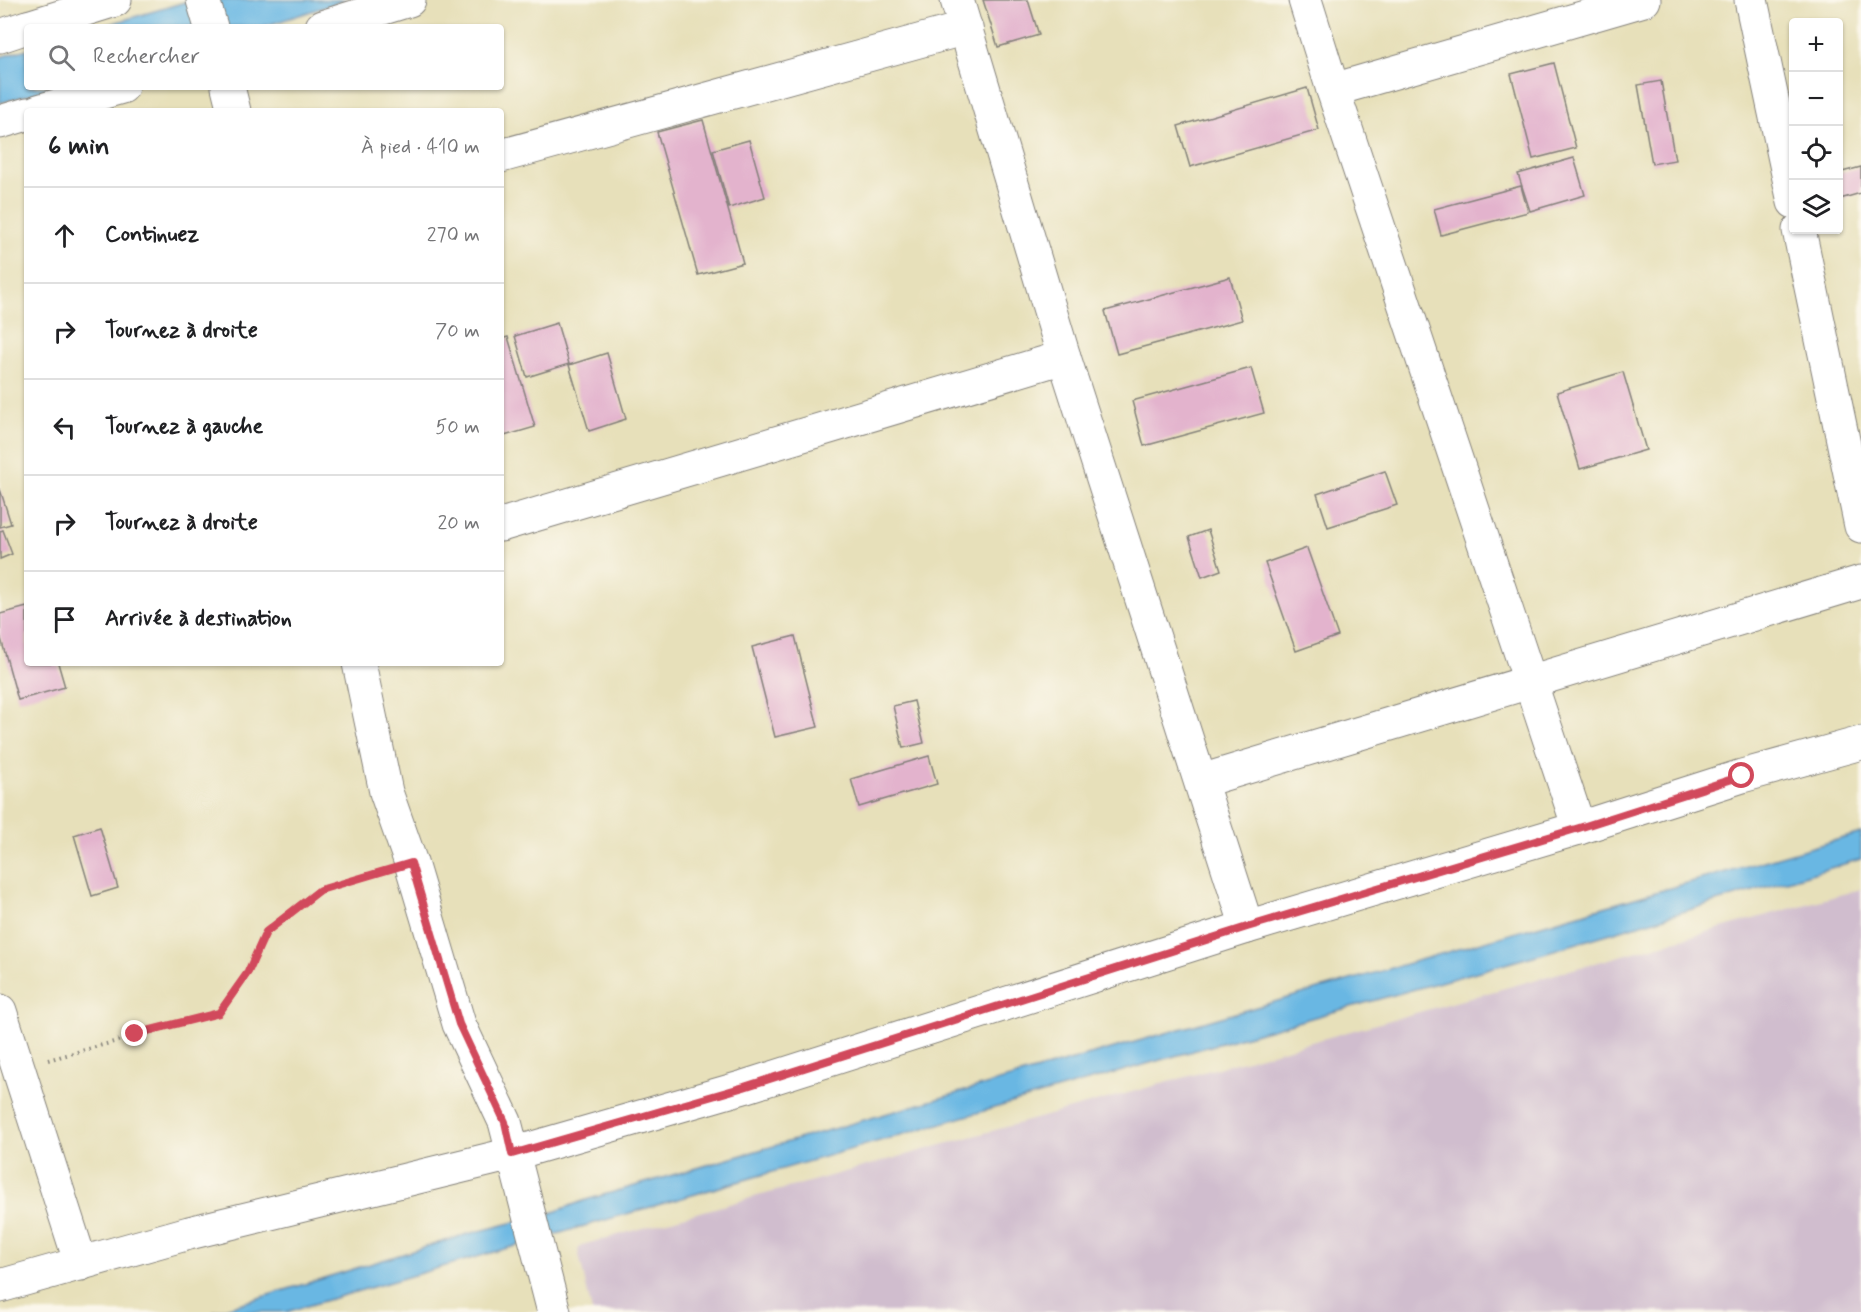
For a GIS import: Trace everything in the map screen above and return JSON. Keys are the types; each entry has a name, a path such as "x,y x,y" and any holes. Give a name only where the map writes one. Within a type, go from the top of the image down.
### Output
{"street":[{"path":"38,24 115,0"},
{"path":"203,0 210,24"},
{"path":"332,24 409,0"},
{"path":"1305,0 1332,90 1579,828"},
{"path":"1332,90 1644,0"},
{"path":"1752,0 1789,180"},
{"path":"504,155 962,14 1064,357 1247,927"},
{"path":"0,36 24,28"},
{"path":"48,108 112,90"},
{"path":"229,90 233,108"},
{"path":"0,122 24,115"},
{"path":"1800,234 1861,526"},
{"path":"504,524 1064,357"},
{"path":"1201,781 1861,582"},
{"path":"360,666 386,792 411,863 459,1024 505,1122 554,1312"},
{"path":"0,1286 312,1201 512,1154 744,1087 1247,927 1579,828 1742,776 1861,743"},
{"path":"0,1011 9,1072 81,1264"}],"path":[{"path":"9,1072 135,1034 219,1013 248,972 266,932 320,890 411,863"}],"shaded area":[{"path":"1861,889 1861,1312 592,1312 578,1250 582,1245"}],"water":[{"path":"192,0 346,0 271,24 110,24"},
{"path":"24,50 24,90 46,90 0,103 0,57"},
{"path":"1861,833 1861,859 1537,955 1164,1059 286,1312 213,1312 468,1234 551,1213 586,1200"}],"building":[{"path":"983,0 1028,0 1039,35 998,47"},
{"path":"1554,63 1576,148 1533,159 1511,74"},
{"path":"1661,81 1675,160 1652,164 1638,85"},
{"path":"1307,88 1319,130 1190,167 1178,126"},
{"path":"703,120 743,263 698,275 657,132"},
{"path":"749,140 765,197 729,208 713,150"},
{"path":"1574,158 1585,195 1530,211 1518,174"},
{"path":"1861,167 1861,193 1843,198 1843,172"},
{"path":"1521,186 1528,212 1441,235 1434,209"},
{"path":"1230,277 1242,320 1117,354 1105,311"},
{"path":"557,323 569,364 527,377 515,336"},
{"path":"508,337 535,427 504,436 504,338"},
{"path":"607,353 626,419 589,431 569,365"},
{"path":"1251,368 1264,413 1144,446 1132,401"},
{"path":"1623,372 1646,450 1580,469 1557,392"},
{"path":"1385,471 1397,505 1328,527 1317,494"},
{"path":"0,489 11,524 0,527"},
{"path":"3,530 12,554 0,559 0,531"},
{"path":"1208,530 1221,570 1202,577 1189,537"},
{"path":"1307,548 1338,636 1296,651 1265,563"},
{"path":"24,608 24,666 59,666 65,687 18,700 0,635 0,614"},
{"path":"795,636 818,727 775,737 752,647"},
{"path":"914,701 924,743 903,748 893,706"},
{"path":"929,756 937,784 859,807 851,779"},
{"path":"100,827 118,888 92,896 74,835"}],"route":[{"path":"135,1034 219,1013 248,972 266,932 320,890 411,863 459,1024 505,1122 512,1154 744,1087 1247,927 1579,828 1742,776"}]}
